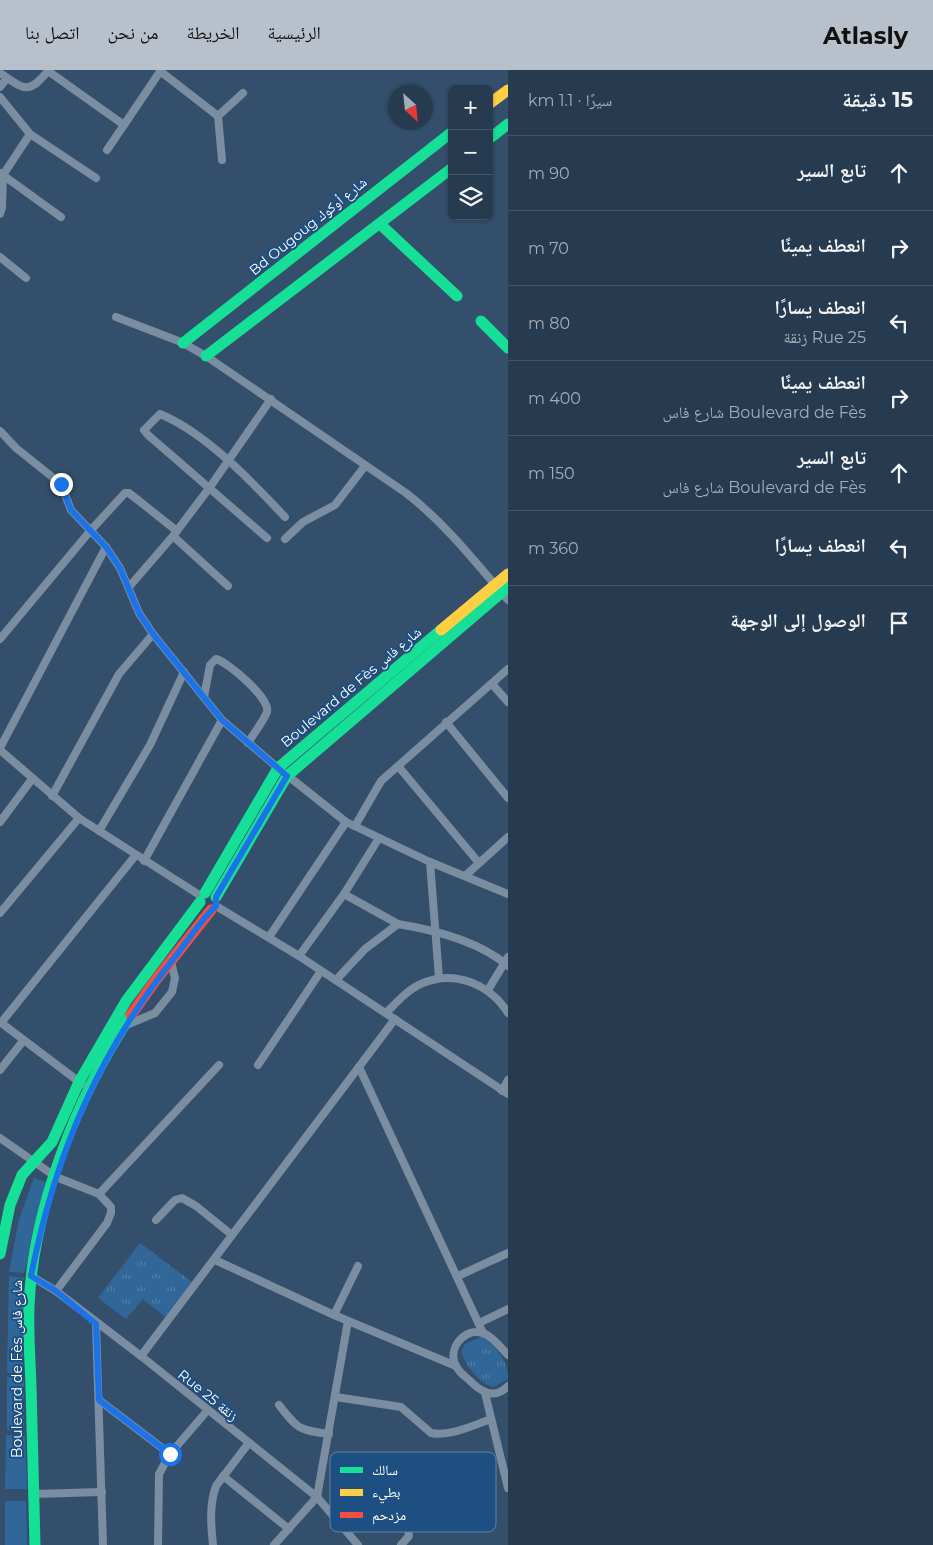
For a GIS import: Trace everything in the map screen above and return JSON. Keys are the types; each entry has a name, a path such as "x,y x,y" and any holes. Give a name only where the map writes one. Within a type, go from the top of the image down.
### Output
{"main road":[{"path":"493,101 508,90"},
{"path":"493,136 508,124"},
{"name":"Bd Ougoug شارع أوكوك","path":"183,343 448,135"},
{"path":"206,356 448,171"},
{"path":"380,224 457,296"},
{"path":"481,321 508,348"},
{"name":"Boulevard de Fès شارع فاس","path":"35,1545 30,1345 31,1276 38,1242 56,1177 90,1089 124,1026 171,962 287,776 503,591 508,574"},
{"name":"Boulevard de Fès شارع فاس","path":"0,1254 10,1205 22,1175 52,1142 79,1082 126,1001 208,901 278,768 503,591"}],"street":[{"path":"0,87 3,75 19,87 27,89 35,86 49,70 124,125"},
{"path":"107,150 161,70 218,116 222,160"},
{"path":"218,116 243,93"},
{"path":"0,97 30,134 96,178"},
{"path":"0,214 2,208 1,174 30,134"},
{"path":"1,174 61,217"},
{"path":"0,258 26,278"},
{"path":"116,317 183,343 206,356 271,399 427,509 503,591"},
{"path":"129,587 175,533 210,487 271,399"},
{"path":"267,538 148,435 145,428 157,416 162,414 194,434 228,461 285,517"},
{"path":"0,431 16,448 58,481 71,510 106,547 120,568 139,613 153,634 222,720 287,776 346,822 430,862 466,875 508,894"},
{"path":"285,539 303,522 335,505 365,466"},
{"path":"0,639 91,530 127,492 175,533 228,586"},
{"path":"106,547 0,749 32,780 79,818 135,856 299,956 505,1092 508,1080"},
{"path":"52,796 119,674 153,634"},
{"path":"204,697 210,665 216,659 231,667 251,687 266,704 267,711 248,742"},
{"path":"355,826 381,781 508,669"},
{"path":"99,831 150,746 184,672"},
{"path":"492,684 508,702"},
{"path":"144,861 222,720"},
{"path":"446,722 508,798"},
{"path":"398,766 479,863"},
{"path":"0,822 32,780"},
{"path":"0,913 79,818"},
{"path":"269,937 346,822"},
{"path":"466,875 508,837"},
{"path":"299,956 344,894 379,838"},
{"path":"90,1089 23,1041 1,1022 135,856"},
{"path":"430,862 439,978"},
{"path":"344,894 398,924 436,931 507,962 488,990"},
{"path":"336,980 365,949 398,924"},
{"path":"124,1026 155,1013 172,992 175,978 171,962"},
{"path":"258,1065 321,971"},
{"path":"386,1012 421,984 439,978 461,979 488,990 502,1002 508,1012"},
{"path":"141,1356 395,1019"},
{"path":"0,1070 23,1041"},
{"path":"99,1194 218,1065"},
{"path":"359,1067 483,1333"},
{"path":"0,1138 56,1177 99,1194 111,1207 112,1213 107,1223 56,1291"},
{"path":"156,1220 174,1200 182,1198 196,1206 232,1235"},
{"path":"458,1276 508,1253"},
{"path":"215,1260 348,1322 456,1366 485,1393 508,1488"},
{"path":"334,1315 358,1266"},
{"name":"Rue 25 زنقة","path":"31,1276 56,1291 96,1324 141,1356 206,1411 317,1497 330,1514"},
{"path":"479,1323 508,1309"},
{"path":"274,1545 317,1497 348,1322"},
{"path":"96,1324 103,1545"},
{"path":"456,1366 453,1354 459,1340 469,1333 483,1333 492,1338 508,1355"},
{"path":"485,1393 499,1393 508,1386"},
{"path":"336,1397 401,1407 431,1433 436,1434 448,1433 492,1419"},
{"path":"99,1400 170,1454"},
{"path":"279,1404 294,1424 302,1430 329,1434"},
{"path":"158,1545 159,1474 170,1454 206,1411"},
{"path":"213,1545 212,1498 216,1486 248,1444"},
{"path":"223,1476 289,1529"},
{"path":"33,1494 102,1492"},
{"name":"Rue 25 زنقة","path":"344,1532 353,1543"},
{"path":"401,1545 409,1536 408,1532"}],"green space":[{"path":"34,1178 50,1184 24,1273 9,1272 19,1219"},
{"path":"140,1243 192,1282 165,1317 143,1299 126,1319 98,1298"},
{"path":"9,1276 24,1278 23,1373 7,1373"},
{"path":"482,1337 497,1350 506,1366 508,1379 494,1387 478,1378 466,1363 461,1352 465,1344"},
{"path":"7,1377 24,1377 24,1430 7,1430"},
{"path":"6,1435 25,1435 27,1489 5,1489"},
{"path":"5,1501 26,1501 27,1545 5,1545"}],"traffic: fast":[{"path":"493,136 508,124"},
{"path":"183,343 448,135"},
{"path":"206,356 448,171"},
{"path":"380,224 457,296"},
{"path":"481,321 508,348"},
{"path":"216,897 287,776 508,587"},
{"path":"205,893 278,768 441,630"},
{"path":"0,1254 10,1205 22,1175 52,1142 79,1082 126,1001 200,902"},
{"path":"35,1545 29,1316 32,1268 39,1230 61,1154 93,1081 131,1015"}],"traffic: slow":[{"path":"493,101 508,90"},
{"path":"441,630 508,574"}],"traffic: jam":[{"path":"131,1015 155,981 211,910"}],"route":[{"path":"61,484 71,510 106,547 120,568 139,613 153,634 222,720 287,776 216,897 216,906 144,995 124,1026 90,1089 56,1177 38,1242 31,1276 56,1291 96,1324 99,1400 170,1454"}]}
